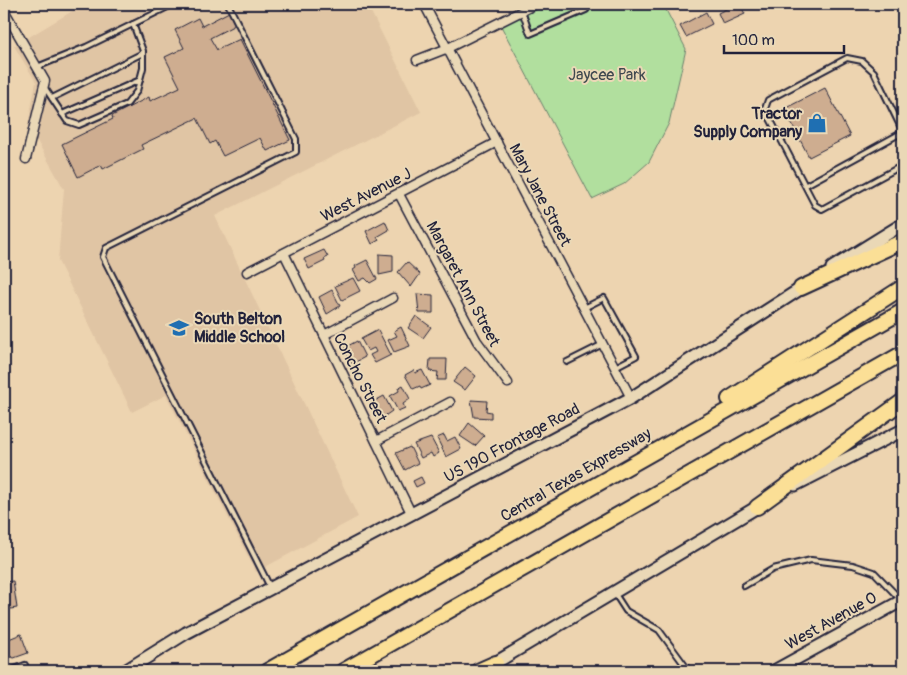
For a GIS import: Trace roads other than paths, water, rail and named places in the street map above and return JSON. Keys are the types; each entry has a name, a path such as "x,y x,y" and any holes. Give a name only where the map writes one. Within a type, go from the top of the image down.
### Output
{"highway":[{"path":"801,288 903,241"},
{"path":"606,478 903,287"},
{"name":"Central Texas Expressway","path":"267,671 903,311"},
{"path":"343,671 903,354"},
{"path":"756,507 903,401"},
{"path":"478,671 496,663"}],"main road":[{"name":"US 190 Frontage Road","path":"125,671 186,633 631,398 903,224"},
{"path":"482,671 756,507 903,430"},
{"name":"West Avenue O","path":"774,671 902,600"}],"street":[{"name":"Mary Jane Street","path":"424,4 631,398"},
{"path":"417,60 448,48 536,4"},
{"path":"4,10 45,80 26,159"},
{"name":"West Avenue J","path":"247,272 497,142"},
{"name":"Margaret Ann Street","path":"399,194 477,341 508,383"},
{"name":"Concho Street","path":"284,253 412,515"},
{"path":"324,335 393,298"},
{"path":"376,441 450,402"}],"lane":[{"path":"37,67 174,4"},
{"path":"228,4 296,139 296,152 106,248 103,257 271,588"},
{"path":"522,11 530,34 586,10 583,4"},
{"path":"44,86 67,121 79,125 104,116 128,104 137,91 143,53 134,24"},
{"path":"52,98 143,53"},
{"path":"806,185 903,132 874,72 862,61 847,58 768,100 765,108 815,204 822,209 903,165"},
{"path":"62,114 140,80"},
{"path":"584,308 604,298 636,356 615,368"},
{"path":"568,362 603,344"},
{"path":"744,586 773,569 811,560 853,565 874,572 902,600"},
{"path":"614,592 626,611 660,630 689,671"},
{"path":"10,671 24,665 27,671"}],"place":[{"name":"Tractor Supply Company","path":"817,123"},
{"name":"South Belton Middle School","path":"179,328"}],"park label":[{"name":"Jaycee Park","path":"607,75"}]}
